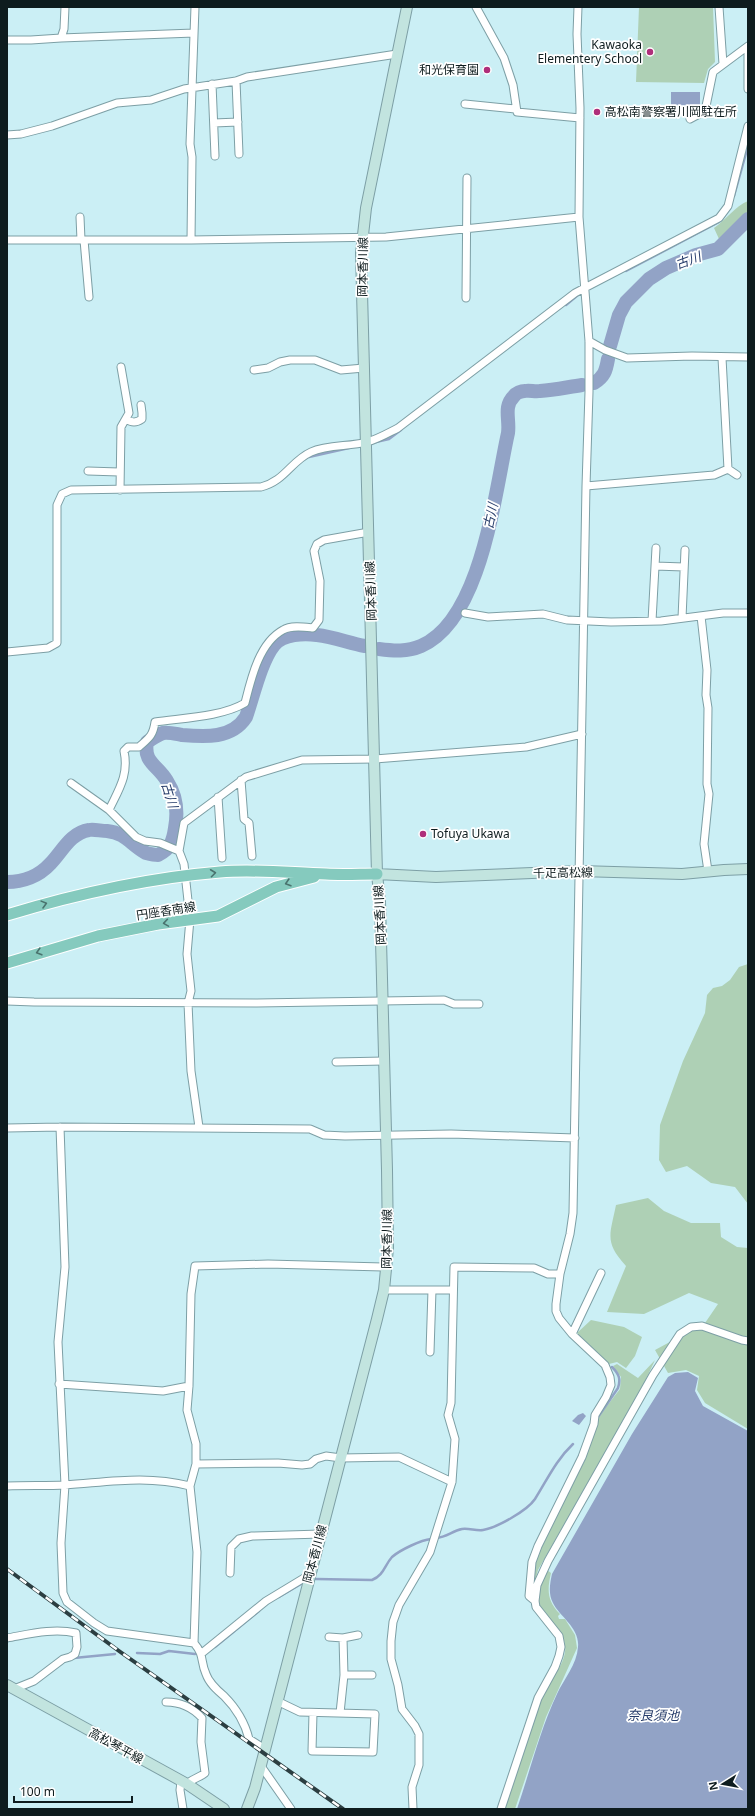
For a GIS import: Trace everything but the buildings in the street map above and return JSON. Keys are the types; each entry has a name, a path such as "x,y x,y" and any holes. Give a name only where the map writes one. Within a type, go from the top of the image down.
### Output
{"main road":[{"name":"岡本香川線","path":"247,1809 253,1796 341,1458 384,1290 387,1269 386,1135 380,902 377,874 362,238 366,208 406,7"},
{"name":"千疋高松線","path":"377,874 436,877 580,871 682,874 748,869"},
{"name":"円座香南線","path":"7,915 84,893 186,876 221,872 265,871 326,874 377,874"},
{"name":"円座香南線","path":"7,963 98,936 190,919 218,916 276,887 326,874"},
{"name":"高松琴平線","path":"10,1687 184,1783 224,1809"}],"street":[{"path":"61,38 64,29 65,7"},
{"path":"191,240 192,157 190,144 195,7"},
{"path":"476,7 504,58 513,85 515,109"},
{"path":"535,1601 529,1596 532,1562 538,1546 582,1457 594,1424 595,1415 606,1397 611,1385 610,1377 605,1365 572,1334 559,1318 556,1311 560,1274 570,1234 573,1214 589,392 589,341 579,217 580,118 577,34 578,7"},
{"path":"719,7 723,64"},
{"path":"7,40 194,33"},
{"path":"690,120 705,111 713,72 748,47"},
{"path":"748,47 748,89"},
{"path":"7,134 21,134 52,126 118,103 151,100 193,87 236,81 247,77 397,54"},
{"path":"236,81 239,154"},
{"path":"212,84 215,156"},
{"path":"465,104 515,109 516,112 580,118"},
{"path":"214,124 238,122"},
{"path":"7,652 48,648 57,643 57,505 62,494 71,490 261,487 279,480 300,459 311,452 366,442 398,428 585,286 719,218 728,206 748,126"},
{"path":"466,298 467,178"},
{"path":"80,217 89,297"},
{"path":"7,240 362,238 386,237 579,217"},
{"path":"589,341 611,353 627,358 692,356 722,358 748,357"},
{"path":"722,358 728,469"},
{"path":"254,370 268,368 280,362 290,360 315,360 341,370 364,368"},
{"path":"120,490 119,472 121,427 129,413 121,367"},
{"path":"126,419 131,422 137,422 142,419 140,405"},
{"path":"586,486 714,475 728,469"},
{"path":"728,469 737,475"},
{"path":"88,471 119,472"},
{"path":"109,810 123,781 126,764 124,751 128,747 139,747 154,732 155,722 213,714 245,703 248,688 261,656 270,640 284,629 298,627 313,628 319,620 320,581 314,557 314,551 318,544 324,540 369,532"},
{"path":"652,621 656,548"},
{"path":"682,618 685,550"},
{"path":"655,566 684,567"},
{"path":"466,613 488,617 543,614 567,620 611,622 652,621 723,613 748,613"},
{"path":"701,616 707,670 707,784 709,794 704,844 708,871"},
{"path":"177,850 184,823 241,780 246,777 302,760 375,759 526,747 582,734"},
{"path":"241,780 244,819 249,823 252,856"},
{"path":"71,783 109,810 136,837 145,841 160,843 177,850 184,864 190,919 188,954 191,990 188,1003 191,1071 198,1128"},
{"path":"218,797 222,858"},
{"path":"7,1001 257,1003 444,1000 454,1004 479,1004"},
{"path":"336,1062 384,1061"},
{"path":"60,1127 65,1267 58,1342 65,1485 61,1543 63,1593 67,1602 94,1624 107,1631 194,1643"},
{"path":"7,1128 310,1129 324,1135 575,1138"},
{"path":"265,1750 249,1739 247,1730 239,1716 216,1689 206,1674 202,1653 194,1643 197,1552 190,1486 196,1464 196,1444 187,1410 190,1386 191,1294 195,1266 268,1264 383,1267 387,1269"},
{"path":"414,1809 412,1787 419,1765 419,1734 402,1709 398,1685 391,1659 391,1641 393,1622 399,1605 430,1552 452,1482 455,1440 448,1415 451,1403 454,1267 534,1268 548,1274 560,1274"},
{"path":"572,1334 601,1272"},
{"path":"384,1290 453,1290"},
{"path":"430,1352 432,1290"},
{"path":"501,1809 538,1698 555,1667 561,1647 559,1636 536,1607 535,1601 537,1585 548,1561 653,1375 680,1334 691,1327 702,1326 748,1341"},
{"path":"59,1384 163,1391 190,1386"},
{"path":"196,1464 278,1463 302,1465 310,1464 316,1459 326,1456 341,1458 399,1457 452,1482"},
{"path":"7,1486 65,1485 99,1481 149,1479 169,1481 190,1486"},
{"path":"230,1574 231,1547 239,1539 278,1534 320,1534"},
{"path":"202,1653 266,1601 304,1578 309,1577"},
{"path":"7,1638 64,1630 76,1633 77,1647 74,1654 54,1666 34,1681 10,1687"},
{"path":"329,1637 343,1638 358,1636"},
{"path":"340,1713 344,1675 343,1638"},
{"path":"344,1675 372,1675"},
{"path":"277,1701 300,1712 375,1714 373,1752 312,1751 313,1713"},
{"path":"166,1702 184,1704 202,1718 201,1742 205,1773 202,1776 193,1778 184,1783 180,1790 183,1809"},
{"path":"261,1766 291,1809"}],"green space":[{"path":"639,7 713,7 715,62 708,69 704,83 636,82"},
{"path":"748,201 748,214 722,242 717,244 719,239 714,228 739,206"},
{"path":"748,964 748,1204 735,1187 711,1183 687,1166 666,1172 659,1160 660,1125 683,1061 705,1013 707,995 713,988 722,986 730,980 739,967"},
{"path":"648,1198 664,1211 691,1223 720,1223 721,1237 737,1247 748,1248 748,1429 705,1403 697,1390 699,1376 686,1370 668,1373 655,1350 705,1323 718,1304 689,1293 644,1314 607,1312 626,1266 614,1251 610,1238 616,1205"},
{"path":"591,1320 624,1327 642,1337 635,1356 626,1368 617,1362 609,1364 577,1333"},
{"path":"655,1360 642,1388 538,1570 532,1594 535,1559 584,1462 599,1416 620,1389 621,1377 613,1366 617,1364 638,1378"},
{"path":"547,1570 551,1573 549,1585 550,1600 560,1614 558,1616 559,1619 565,1619 575,1635 577,1648 546,1717 515,1809 505,1809 543,1692 561,1665 565,1652 565,1643 562,1636 539,1607 538,1592"}],"water":[{"path":"671,92 700,92 700,106 671,105"},
{"name":"奈良須池","path":"688,1372 698,1378 695,1391 703,1406 748,1431 748,1809 517,1809 545,1722 557,1694 573,1665 578,1647 578,1640 573,1628 551,1600 550,1588 552,1574 632,1434 668,1377 675,1373"},
{"path":"583,1413 586,1416 579,1425 572,1421 578,1415"}],"waterway":[{"path":"734,196 748,146"},
{"path":"722,219 728,210"},
{"name":"古川","path":"610,346 619,315 626,302 649,279 666,268 696,255 718,249 748,219"},
{"path":"626,271 719,222"},
{"path":"566,305 578,295"},
{"name":"古川","path":"594,383 604,373 608,359"},
{"name":"古川","path":"379,649 400,650 421,646 442,632 458,610 472,582 491,519 508,433 508,409 511,400 516,394 522,391 545,391 582,385"},
{"path":"376,442 389,439 401,430"},
{"path":"309,457 349,448"},
{"name":"古川","path":"7,882 30,878 41,872 50,864 71,839 82,832 89,830 114,832 124,837 146,853 154,855 162,853 168,848 173,837 176,822 176,804 170,786 147,755 147,742 163,733 200,736 217,735 226,733 240,724 246,717 269,652 278,641 288,636 312,634 365,646"},
{"path":"598,1417 618,1388 619,1377 612,1367"},
{"path":"436,1538 462,1529 489,1529 518,1514 535,1499 557,1463 573,1444"},
{"path":"316,1579 372,1580 379,1576 389,1560 396,1554 416,1543 431,1539"},
{"path":"279,1597 301,1584"},
{"path":"215,1647 259,1611"},
{"path":"137,1653 160,1654 169,1651 195,1654"},
{"path":"74,1658 115,1654"}],"railway":[{"path":"7,1569 119,1651 343,1809"}],"place":[{"name":"Kawaoka Elementery School","path":"650,52"},
{"name":"和光保育園","path":"487,70"},
{"name":"高松南警察署川岡駐在所","path":"597,112"},
{"name":"Tofuya Ukawa","path":"423,834"}]}
